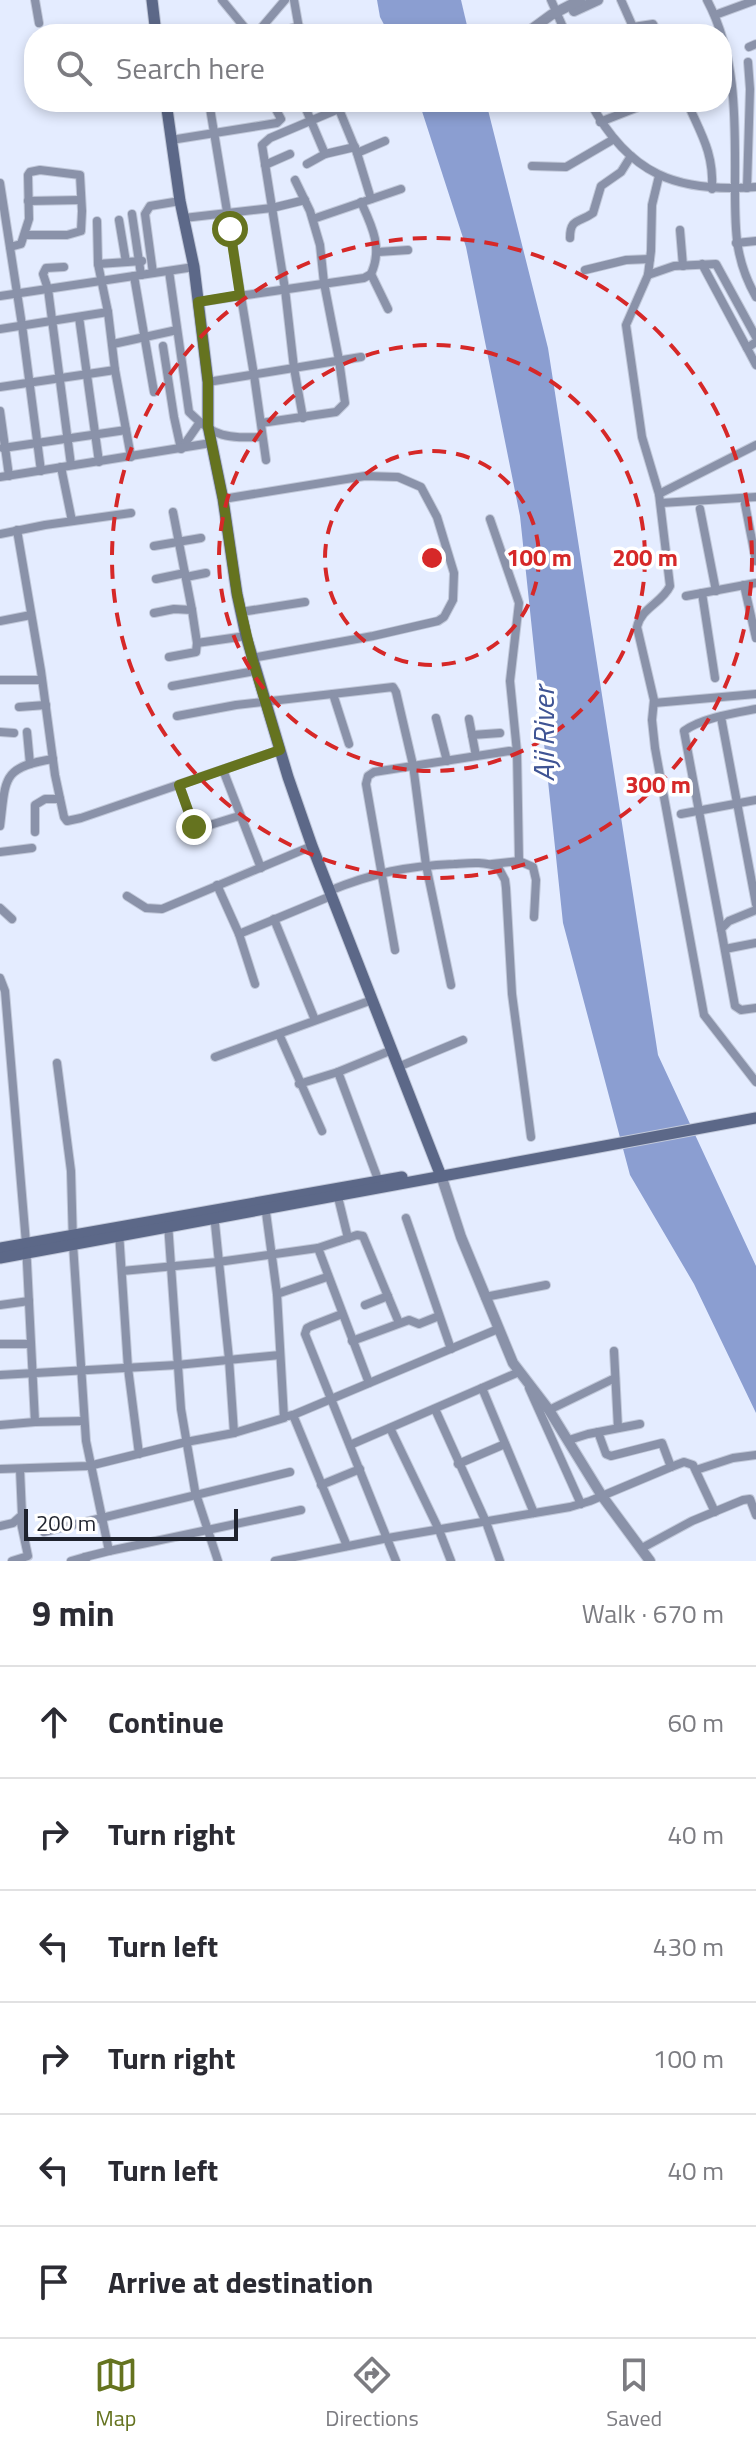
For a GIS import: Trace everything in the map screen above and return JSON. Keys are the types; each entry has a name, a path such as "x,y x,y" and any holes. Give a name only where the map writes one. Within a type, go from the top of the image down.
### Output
{"main road":[{"path":"152,0 155,24"},
{"path":"167,112 180,201 194,267 208,382 204,424 222,494 253,665 312,846 440,1174"},
{"path":"0,1248 26,1248 119,1232 754,1115"},
{"path":"337,1193 379,1182 440,1174"},
{"path":"0,1258 26,1248"}],"street":[{"path":"35,0 39,23"},
{"path":"222,0 244,24"},
{"path":"262,24 285,0"},
{"path":"294,0 298,24"},
{"path":"551,0 561,24"},
{"path":"557,15 580,0"},
{"path":"540,24 598,0"},
{"path":"621,0 632,24"},
{"path":"707,0 719,24"},
{"path":"715,15 756,0"},
{"path":"595,112 600,122 631,156 659,176 680,184 712,189 752,188 748,62"},
{"path":"211,112 266,460"},
{"path":"277,112 288,131"},
{"path":"308,112 325,154"},
{"path":"303,418 262,151 265,141 328,112"},
{"path":"198,302 364,278 371,274 378,252 356,150 340,112"},
{"path":"600,122 626,112"},
{"path":"691,112 710,155 712,189"},
{"path":"729,112 736,243 745,277 756,297"},
{"path":"171,140 272,125 281,119"},
{"path":"532,166 566,167 614,139"},
{"path":"307,164 325,154 356,150 385,141"},
{"path":"265,165 290,154"},
{"path":"570,238 570,227 593,213 601,186 621,172 631,156"},
{"path":"10,247 21,244 26,235 29,219 28,175 33,170 80,175 81,231 67,235 26,235"},
{"path":"659,176 652,205 648,275 626,330 642,437 660,499 670,586 639,619 637,627 654,703 655,748 704,1015 756,1082"},
{"path":"261,423 336,412 345,403 322,255 313,219 295,180"},
{"path":"0,183 41,471"},
{"path":"313,219 401,189"},
{"path":"28,201 81,200"},
{"path":"184,218 272,208 305,200"},
{"path":"153,273 145,214 150,206 180,201"},
{"path":"132,214 154,392"},
{"path":"119,220 126,262"},
{"path":"97,221 98,264 131,457"},
{"path":"680,230 683,266"},
{"path":"736,243 756,241"},
{"path":"378,252 408,250"},
{"path":"585,270 626,260 650,259"},
{"path":"98,264 150,260"},
{"path":"648,275 666,268 702,264 718,266 756,340 747,348"},
{"path":"702,264 756,365"},
{"path":"64,267 43,270 71,465"},
{"path":"0,296 194,267"},
{"path":"169,271 189,412 219,435 262,437"},
{"path":"371,274 388,309"},
{"path":"745,277 756,275"},
{"path":"0,329 108,312"},
{"path":"79,317 99,462"},
{"path":"113,344 177,330"},
{"path":"163,346 181,449"},
{"path":"208,382 361,357"},
{"path":"0,387 115,370"},
{"path":"0,411 4,476 211,443"},
{"path":"181,449 204,424"},
{"path":"3,448 126,430"},
{"path":"660,499 756,445"},
{"path":"61,467 72,521"},
{"path":"172,686 438,621 444,617 453,600 454,573 437,517 421,487 398,477 365,476 222,494"},
{"path":"660,499 756,497"},
{"path":"745,504 756,561"},
{"path":"700,509 716,591"},
{"path":"169,657 196,652 197,643 173,512"},
{"path":"0,534 131,513"},
{"path":"490,519 519,603 510,681 517,752 519,861"},
{"path":"17,530 64,817 70,821 280,750"},
{"path":"154,546 201,538"},
{"path":"156,579 206,573"},
{"path":"686,596 756,583"},
{"path":"744,585 756,638"},
{"path":"702,593 715,678"},
{"path":"241,612 305,602"},
{"path":"154,613 174,609 192,610"},
{"path":"0,621 31,615"},
{"path":"197,643 246,636"},
{"path":"0,680 42,680"},
{"path":"177,716 265,701 393,687 413,765 426,865 451,985"},
{"path":"333,694 349,744"},
{"path":"654,703 756,694"},
{"path":"19,707 46,705"},
{"path":"756,709 721,717 684,731 735,1006 741,1010 756,1008"},
{"path":"721,717 756,904"},
{"path":"436,718 447,761"},
{"path":"469,719 476,756"},
{"path":"0,732 14,733"},
{"path":"27,732 30,764"},
{"path":"472,735 500,733"},
{"path":"395,950 366,784 368,776 374,772 413,765 517,752"},
{"path":"0,826 3,783 16,768 53,759"},
{"path":"223,770 261,868"},
{"path":"179,785 197,829 239,816"},
{"path":"35,832 35,805 45,799 60,799"},
{"path":"681,814 756,800"},
{"path":"127,896 140,906 162,909 312,846"},
{"path":"0,852 32,848"},
{"path":"239,934 380,872 426,865 519,861 533,867 536,874 534,917"},
{"path":"491,864 498,867 506,888 512,994 531,1137"},
{"path":"217,885 239,934 255,984"},
{"path":"0,908 12,919"},
{"path":"721,929 729,921 756,910"},
{"path":"274,919 315,1020"},
{"path":"725,949 756,943"},
{"path":"0,978 5,991 26,1248 35,1422"},
{"path":"215,1057 372,1000"},
{"path":"279,1034 322,1131"},
{"path":"398,1067 463,1040"},
{"path":"299,1084 392,1050"},
{"path":"57,1063 71,1171 84,1421 89,1466 109,1551"},
{"path":"338,1072 379,1182"},
{"path":"440,1174 461,1237 519,1372 549,1410 602,1496 650,1561"},
{"path":"337,1193 348,1238"},
{"path":"265,1205 288,1416 347,1546"},
{"path":"214,1215 234,1433"},
{"path":"406,1218 451,1349"},
{"path":"168,1223 181,1409 196,1495 218,1561"},
{"path":"119,1232 128,1368 139,1454"},
{"path":"122,1271 271,1255 318,1248 357,1235 363,1236 399,1323"},
{"path":"318,1248 369,1383"},
{"path":"277,1294 327,1277"},
{"path":"485,1297 546,1285"},
{"path":"365,1305 388,1296"},
{"path":"0,1305 29,1301"},
{"path":"342,1314 315,1323 305,1331 307,1342 396,1561"},
{"path":"352,1341 399,1323 411,1320 419,1324 439,1316"},
{"path":"0,1469 89,1466 234,1433 330,1400 498,1329"},
{"path":"0,1344 31,1344"},
{"path":"614,1351 618,1428"},
{"path":"0,1375 177,1365 280,1355"},
{"path":"350,1445 519,1372"},
{"path":"549,1410 615,1378"},
{"path":"527,1384 581,1504"},
{"path":"482,1388 534,1513"},
{"path":"435,1409 486,1522 500,1561"},
{"path":"0,1425 84,1421"},
{"path":"569,1440 640,1424"},
{"path":"390,1428 451,1561"},
{"path":"598,1432 606,1454 611,1456 662,1443 671,1467"},
{"path":"458,1464 505,1444"},
{"path":"696,1470 733,1458 756,1455"},
{"path":"275,1561 581,1504 687,1462 696,1470 715,1512"},
{"path":"12,1561 28,1556 20,1518 20,1469"},
{"path":"321,1485 360,1469"},
{"path":"44,1532 290,1472"},
{"path":"642,1548 747,1499 752,1501 756,1515"},
{"path":"71,1561 301,1510"},
{"path":"0,1526 20,1518"}],"water":[{"path":"377,0 461,0 467,24 384,24"},
{"name":"Aji River","path":"422,112 489,112 548,348 658,1055 756,1266 756,1413 694,1284 630,1175 563,923 520,516 466,247"}],"route":[{"path":"194,827 179,785 280,750 246,636 208,426 208,382 198,302 240,295 230,229"}]}
